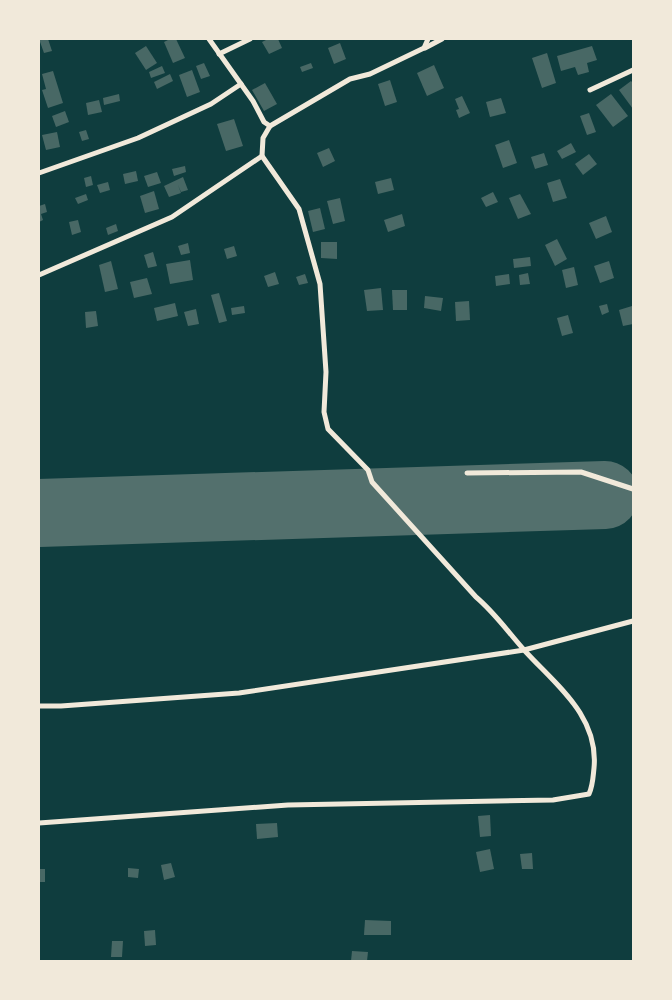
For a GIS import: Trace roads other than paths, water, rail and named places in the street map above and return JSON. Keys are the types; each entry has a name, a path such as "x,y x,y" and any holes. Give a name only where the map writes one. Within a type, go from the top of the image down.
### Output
{"street":[{"path":"209,39 241,84 264,122 270,126"},
{"path":"219,54 250,39"},
{"path":"424,48 428,39"},
{"path":"39,822 288,805 409,801 483,803 554,800 589,794 592,786 595,761 592,737 582,714 569,695 524,650 495,613 476,597 372,482 368,470 328,429 324,412 326,372 320,284 299,209 262,156 263,138 270,126 350,80 370,74 442,39"},
{"path":"590,90 633,70"},
{"path":"39,173 138,138 210,104 241,84"},
{"path":"39,275 172,217 262,156"},
{"path":"467,473 581,472 633,489"},
{"path":"39,706 239,693 524,650 633,621"}]}
